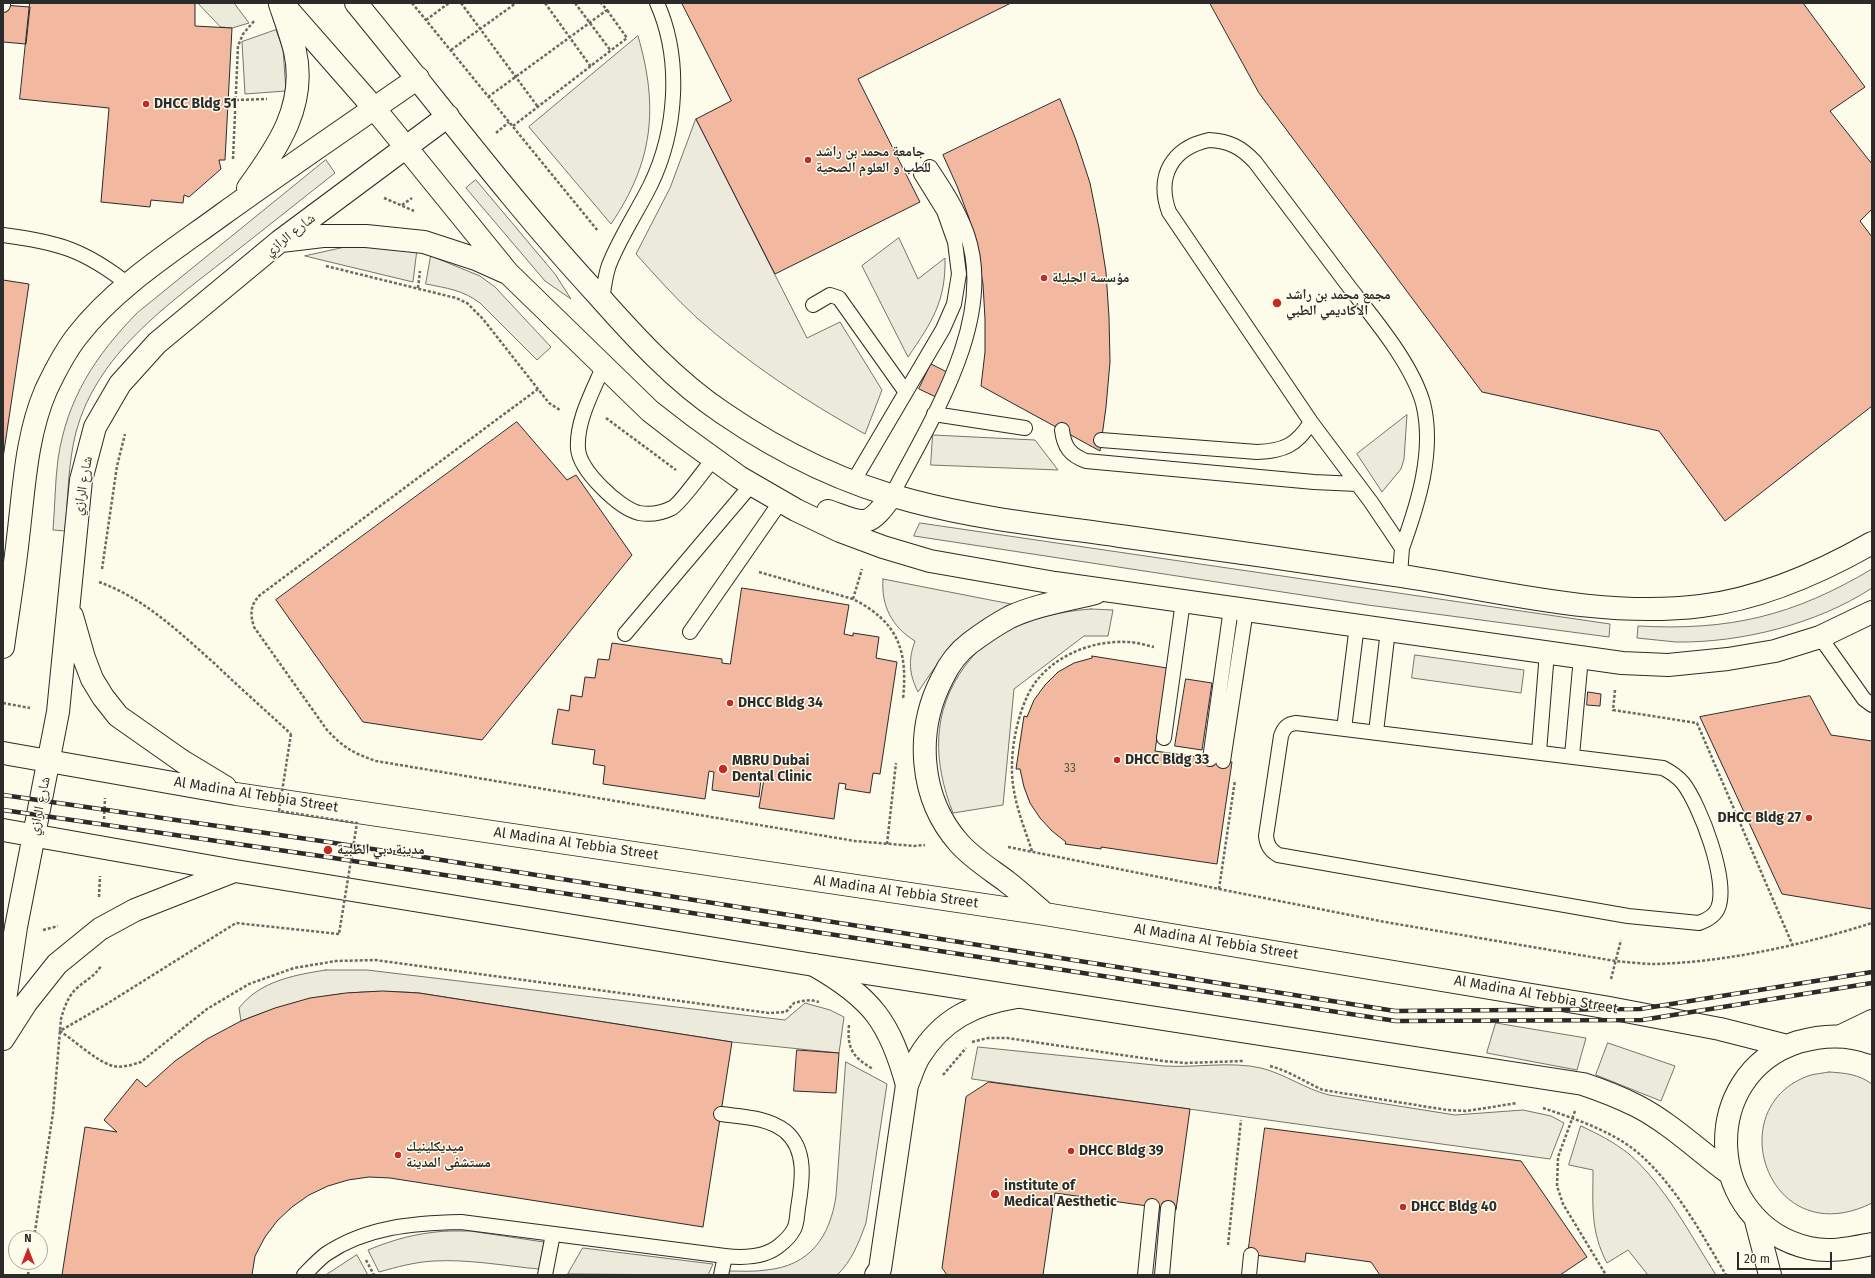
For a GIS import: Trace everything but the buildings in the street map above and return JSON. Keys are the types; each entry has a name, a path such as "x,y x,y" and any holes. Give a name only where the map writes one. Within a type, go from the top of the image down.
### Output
{"street":[{"path":"236,205 269,160 285,132 296,98 295,52 279,3"},
{"path":"282,3 374,108 508,273 604,365 627,390 650,411 713,459 780,501 840,531 883,547 924,559 1055,583 1622,663 1668,665 1728,659 1775,651 1820,637 1872,612"},
{"path":"356,3 568,263 672,372 718,410 763,440 812,465 853,482 892,495 965,513 1400,575 1463,587 1574,604 1624,608 1698,606 1746,598 1791,582 1872,543"},
{"path":"3,647 6,601 27,464 35,423 46,392 60,363 77,335 101,309 128,285 330,137 418,78"},
{"name":"شارع الرازي","path":"3,1013 16,927 33,834 50,760 58,712 68,603 83,472 95,428 120,384 157,343 280,241 448,116"},
{"path":"280,241 323,236 366,236 424,242 476,259 508,273"},
{"path":"780,501 817,507 852,520 862,522 871,520 878,514 892,495"},
{"path":"1045,914 1007,882 981,864 958,843 941,817 929,788 924,757 926,726 934,695 948,667 968,644 1010,617 1106,590"},
{"path":"68,603 84,658 92,679 103,697 118,716 182,761 236,794"},
{"name":"Al Madina Al Tebbia Street","path":"3,753 50,760 236,794 1045,914 1604,1006 1720,1029 1787,1046"},
{"path":"3,830 33,834 235,871 814,966 1022,996 1583,1084 1607,1092 1638,1106 1666,1124 1729,1173"},
{"path":"3,1039 26,1003 57,964 100,929 135,910 235,871"},
{"path":"814,966 842,981 867,1002 886,1027 899,1056 907,1085"},
{"path":"879,1273 907,1085 918,1058 937,1032 962,1013 991,1001 1022,996"},
{"path":"1841,1036 1872,1021"},
{"path":"1872,1043 1841,1036 1813,1038 1787,1046 1762,1062 1742,1085 1729,1113 1725,1143 1729,1173 1739,1197 1755,1217 1780,1237 1810,1248 1841,1250 1872,1244"},
{"path":"1755,1217 1770,1275"}],"lane":[{"path":"602,300 609,266 615,251 650,185 662,157 670,128 673,98 672,68 668,38 657,3"},
{"path":"1400,575 1402,548 1415,510 1423,470 1427,436 1422,403 1412,376 1386,334 1246,152 1234,145 1222,141 1209,140 1196,143 1185,149 1174,159 1168,171 1164,184 1164,199 1169,212 1311,422 1402,548"},
{"path":"853,482 905,391 943,329 954,304 959,274 955,242 944,211 925,171 953,201 967,234 974,272 972,309 963,344 952,375 934,414 892,495"},
{"path":"3,235 53,243 80,252 105,266 128,285"},
{"path":"813,306 830,296 839,298 905,391"},
{"path":"604,365 584,414 579,433 578,450 582,464 590,476 625,506 639,513 658,514 674,507 713,459"},
{"path":"934,414 1025,428"},
{"path":"1102,440 1273,452 1285,448 1295,442 1304,434 1311,422"},
{"path":"1062,430 1063,441 1068,450 1076,457 1086,461 1314,482 1357,484"},
{"path":"625,634 752,484"},
{"path":"690,632 780,501"},
{"path":"1164,738 1183,601"},
{"path":"1217,760 1239,609"},
{"path":"1344,729 1357,625"},
{"path":"1376,732 1388,630"},
{"path":"1820,637 1864,699 1872,705"},
{"path":"1539,752 1547,652"},
{"path":"1572,756 1581,657"},
{"path":"1296,722 1376,732 1663,768 1674,774 1690,794 1710,839 1716,864 1721,899 1718,910 1710,918 1699,923 1628,916 1287,857 1278,855 1271,851 1267,844 1266,836 1283,729 1289,724 1296,722"},
{"path":"304,1275 325,1255 354,1238 384,1229 423,1223 460,1222 725,1256 740,1257 760,1255 779,1246 795,1228 802,1182 802,1165 798,1147 786,1132 770,1121 721,1114"},
{"path":"1145,1275 1152,1206"},
{"path":"1162,1275 1168,1208"},
{"path":"545,1275 553,1234"},
{"path":"1249,1275 1251,1255"},
{"path":"721,1275 725,1256"}],"path":[{"path":"412,3 615,251"},
{"path":"426,20 449,3"},
{"path":"460,3 538,107"},
{"path":"451,50 516,3"},
{"path":"545,3 591,67"},
{"path":"575,3 611,52"},
{"path":"513,126 611,52 627,38 601,3"},
{"path":"488,97 607,10"},
{"path":"324,265 456,298 467,303 484,319 549,403 560,411 596,415 610,420 693,484"},
{"path":"100,588 117,466 127,429"},
{"path":"853,599 863,563"},
{"path":"736,566 853,599 879,615 889,626 898,641 904,658 905,675 902,706"},
{"path":"60,1031 105,1006 236,923 340,934 357,824 279,811 291,734 183,635 134,598 100,582 71,575"},
{"path":"1032,851 1018,810 1012,766 1021,714 1031,689 1044,673 1060,660 1078,650 1094,644 1129,642 1176,652"},
{"path":"887,844 896,760"},
{"path":"35,1230 53,1113 60,1031 64,1008 69,998 77,988 95,975 105,957 106,948 100,929 98,915 106,770"},
{"path":"1604,1006 1628,916"},
{"path":"16,927 43,930 64,924"},
{"path":"1583,1084 1573,1118 1558,1157 1557,1186 1563,1204 1606,1275"},
{"path":"1228,1252 1241,1120"}],"shaded area":[{"path":"198,3 234,3 249,23 232,28 221,27"},
{"path":"276,30 283,49 286,91 245,94 242,42"},
{"path":"638,36 645,62 649,87 650,111 648,134 644,156 636,179 611,224 529,127"},
{"path":"696,119 807,338 840,322 882,390 865,434 799,395 716,335 666,287 636,254 670,188"},
{"path":"326,160 335,173 180,295 136,334 117,355 100,379 86,404 76,432 71,456 65,531 53,530 56,476 62,437 76,398 96,362 122,329 137,313"},
{"path":"476,180 555,274 571,299 545,281 466,188"},
{"path":"899,238 918,279 945,258 943,287 936,310 931,322 908,357 862,266"},
{"path":"350,246 417,249 413,282 305,256"},
{"path":"431,256 480,276 495,287 551,347 537,360 480,303 467,295 454,290 426,284"},
{"path":"1407,415 1404,459 1401,469 1382,492 1357,454"},
{"path":"933,435 1035,440 1058,470 931,465"},
{"path":"920,523 1610,624 1609,637 1368,605 914,536"},
{"path":"1872,569 1872,588 1827,612 1778,629 1752,635 1701,641 1676,642 1637,638 1638,626 1671,627 1732,623 1788,609 1843,585"},
{"path":"883,579 1016,605 949,650 918,692 910,667 911,654 915,641 900,629 890,615 884,598"},
{"path":"1091,609 1113,610 1108,636 1084,636 1014,689 1003,805 953,813 946,794 942,775 939,756 939,738 941,719 946,701 954,683 965,666 985,644 1012,628 1037,618 1064,612"},
{"path":"1415,655 1524,670 1521,693 1412,678"},
{"path":"326,970 367,970 785,1020 805,1003 830,1010 844,1017 839,1053 732,1042 419,993 371,992 328,996 286,1005 241,1021 239,1008 247,999 267,985 290,977"},
{"path":"1496,1023 1586,1038 1577,1070 1487,1053"},
{"path":"1608,1043 1675,1066 1661,1101 1596,1075"},
{"path":"978,1047 1164,1066 1249,1066 1270,1071 1329,1095 1455,1115 1523,1110 1551,1116 1564,1123 1550,1159 972,1079"},
{"path":"846,1062 887,1084 866,1223 851,1257 837,1275 729,1275 729,1271 761,1271 795,1263 806,1256 823,1236 829,1224 836,1196"},
{"path":"1829,1072 1856,1076 1872,1084 1872,1203 1836,1214 1806,1209 1782,1193 1768,1170 1762,1142 1767,1115 1783,1091 1811,1075"},
{"path":"1581,1126 1618,1146 1642,1166 1676,1211 1716,1275 1648,1275 1628,1250 1607,1263 1595,1228 1593,1206 1593,1170 1569,1165"},
{"path":"447,1231 470,1231 544,1242 539,1269 474,1262 434,1261 420,1262 379,1272 368,1250 406,1237"},
{"path":"583,1248 713,1264 708,1275 568,1274"},
{"path":"357,1255 368,1275 326,1275"}],"railway":[{"path":"3,795 328,842 1395,1011 1640,1009 1872,972"},
{"path":"3,810 327,857 1396,1021 1642,1020 1872,983"}],"place":[{"name":"DHCC Bldg 51","path":"146,104"},
{"name":"جامعة محمد بن راشد للطب و العلوم الصحية","path":"808,160"},
{"name":"مؤسسة الجليلة","path":"1044,278"},
{"name":"مجمع محمد بن راشد الأكاديمي الطبي","path":"1277,303"},
{"name":"DHCC Bldg 34","path":"730,703"},
{"name":"DHCC Bldg 33","path":"1117,760"},
{"name":"MBRU Dubai Dental Clinic","path":"723,769"},
{"name":"DHCC Bldg 27","path":"1809,818"},
{"name":"مدينة دبي الطبية","path":"328,850"},
{"name":"DHCC Bldg 39","path":"1071,1151"},
{"name":"ميديكلينيك مستشفى المدينة","path":"398,1155"},
{"name":"institute of Medical Aesthetic","path":"995,1194"},
{"name":"DHCC Bldg 40","path":"1403,1207"}]}
